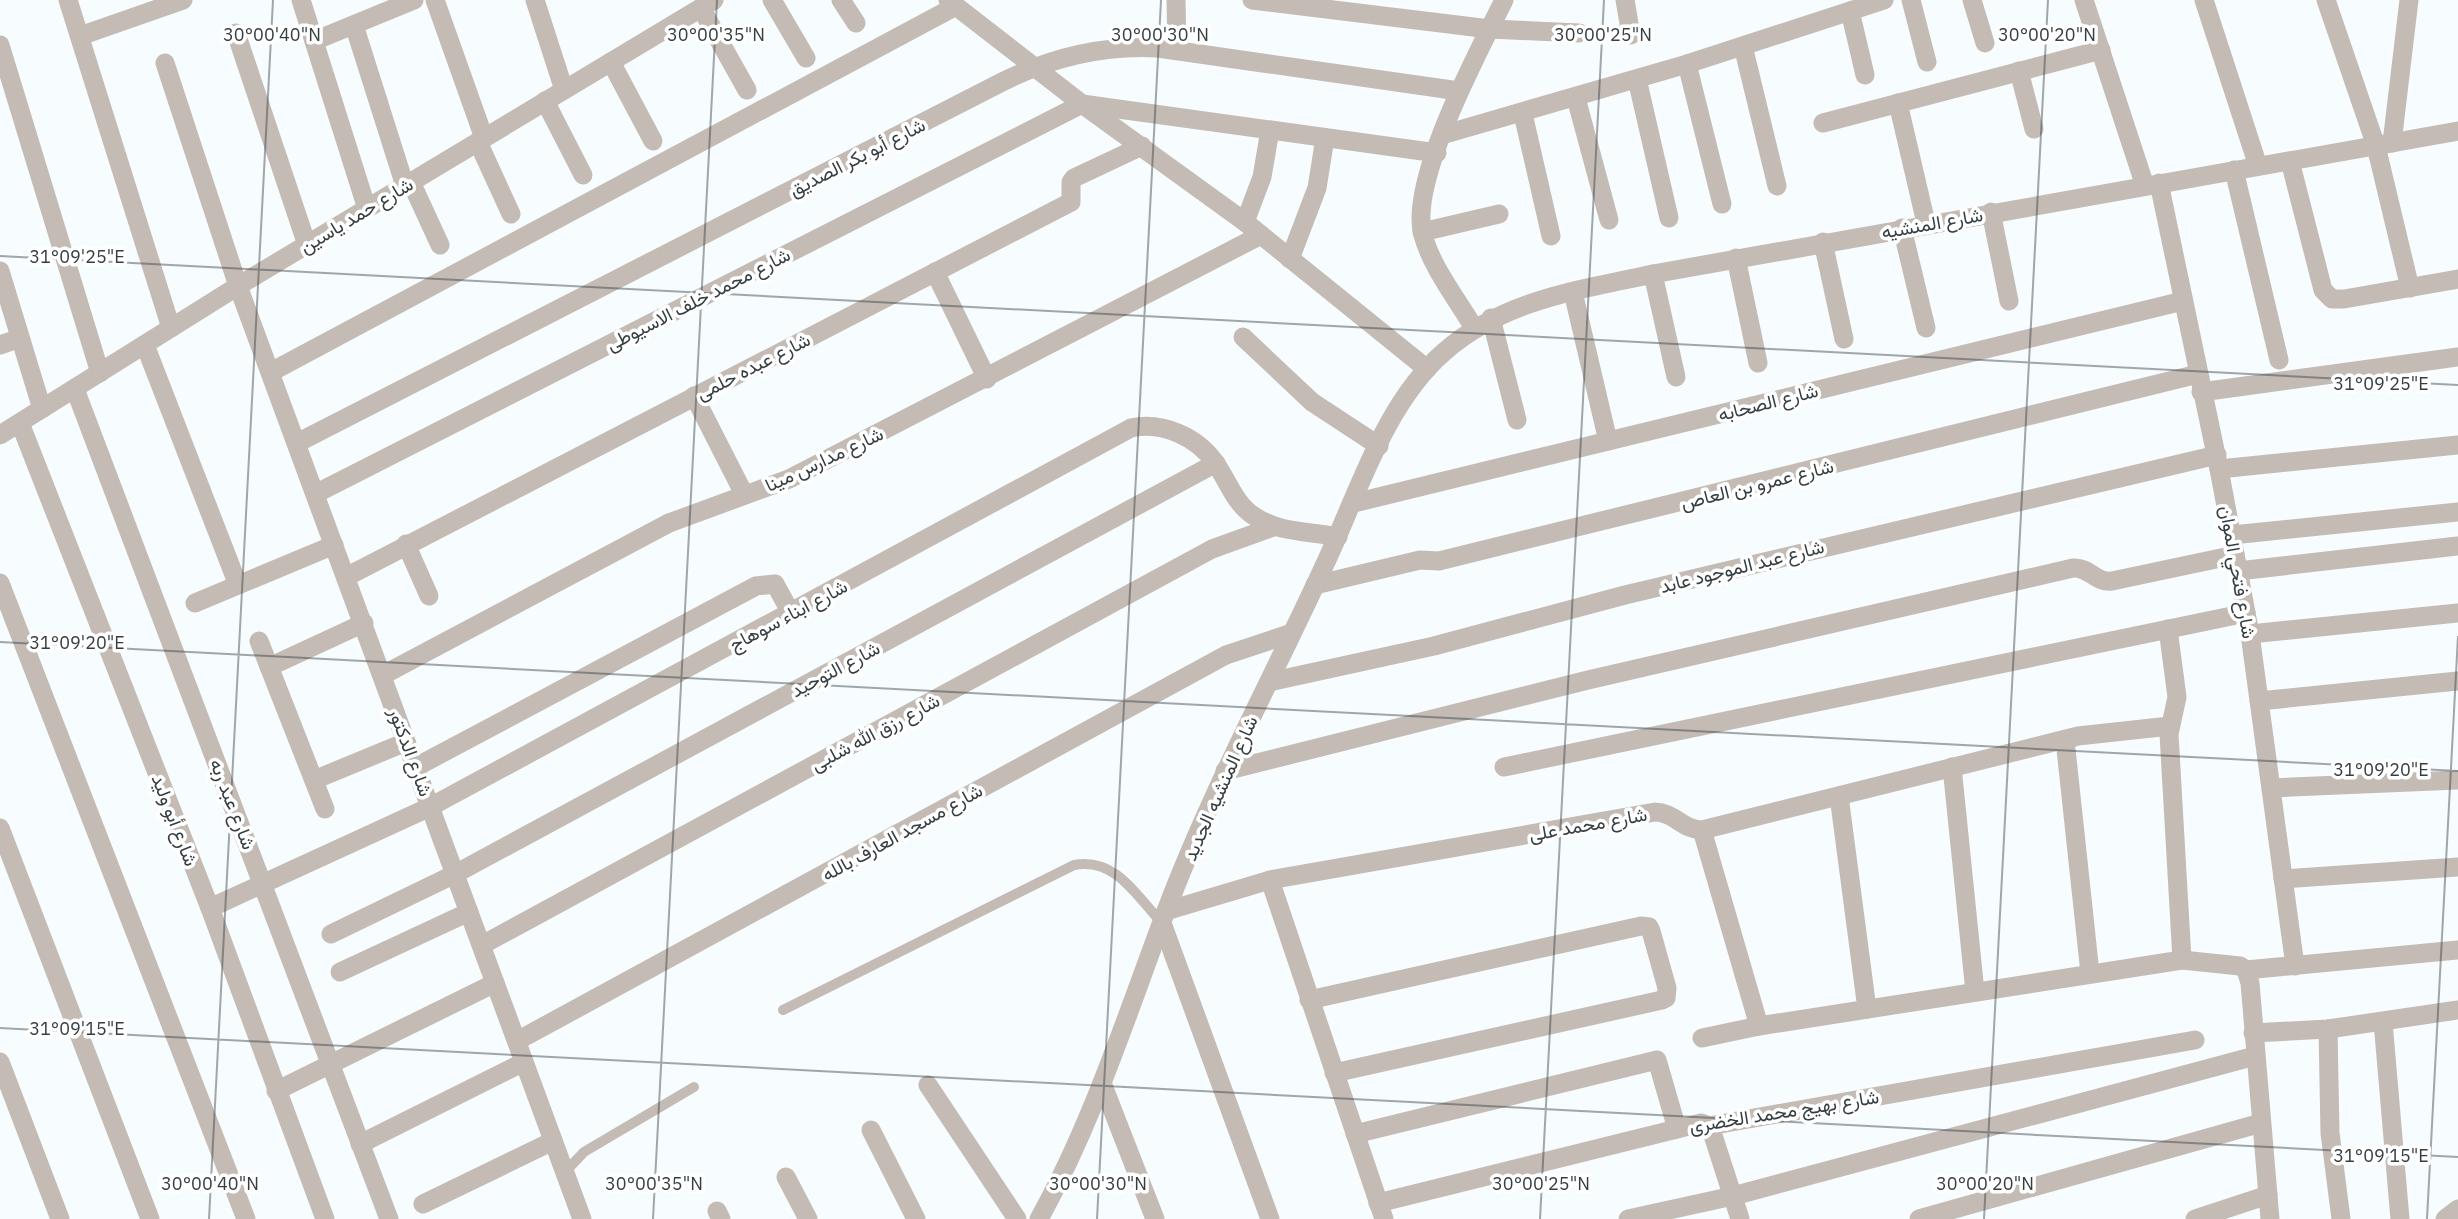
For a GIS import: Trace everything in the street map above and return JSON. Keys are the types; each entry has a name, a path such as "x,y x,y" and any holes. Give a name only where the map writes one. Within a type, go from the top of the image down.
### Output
{"street":[{"path":"68,0 171,328"},
{"path":"80,36 183,0"},
{"path":"301,0 367,209"},
{"path":"314,41 414,0"},
{"path":"435,0 481,140 511,214"},
{"path":"535,0 564,90"},
{"path":"772,0 806,58"},
{"path":"841,0 856,23"},
{"path":"1176,0 1177,50"},
{"path":"1252,0 1490,29 1579,33"},
{"path":"1504,0 1459,91 1439,144 1423,195 1422,232 1427,249 1482,323 1517,420"},
{"path":"1625,0 1631,36"},
{"path":"1082,104 1325,138 1439,144 1523,114 1884,0"},
{"path":"1911,0 1927,62"},
{"path":"1972,0 1985,43"},
{"name":"شارع فتحي الموان","path":"2084,0 2152,184 2183,301 2218,462 2250,634 2295,966"},
{"path":"2204,0 2258,166"},
{"path":"2326,0 2384,144 2410,288"},
{"path":"2384,144 2409,0"},
{"path":"271,372 952,3 1082,104 1245,222 1427,369"},
{"path":"707,4 747,90"},
{"name":"شارع حمد ياسين","path":"0,435 238,286 707,4"},
{"path":"1850,11 1865,75"},
{"path":"354,25 408,184 440,246"},
{"path":"236,33 307,245"},
{"path":"0,45 100,373"},
{"path":"1743,46 1777,186"},
{"name":"شارع أبو بكر الصديق","path":"297,443 1035,67 1078,54 1112,48 1177,50 1459,91"},
{"path":"1823,123 2101,50"},
{"path":"611,62 653,141"},
{"name":"شارع الدكتور","path":"165,63 238,286 582,1219"},
{"path":"1686,64 1722,204"},
{"path":"2019,71 2034,130"},
{"path":"1637,79 1669,218"},
{"path":"1576,98 1609,220"},
{"path":"545,101 583,175"},
{"path":"1898,103 1926,223"},
{"name":"شارع محمد خلف الاسيوطى","path":"315,494 1082,104"},
{"path":"1523,114 1551,236"},
{"path":"1245,222 1262,177 1270,130"},
{"name":"شارع المنشيه","path":"1427,369 1482,323 1533,301 1653,274 1926,223 2458,131"},
{"path":"1290,259 1310,212 1325,138"},
{"name":"شارع عبده حلمى","path":"346,577 1070,202 1071,182 1074,178 1142,146"},
{"path":"2290,161 2323,290 2332,299 2458,279"},
{"path":"2234,170 2279,360"},
{"path":"1991,212 2010,301"},
{"path":"1422,232 1500,214"},
{"path":"1902,228 1926,327"},
{"name":"شارع مدارس مينا","path":"383,675 669,523 789,479 1261,235"},
{"path":"1824,242 1844,339"},
{"path":"1736,258 1758,363"},
{"path":"0,271 42,409"},
{"path":"935,272 987,379"},
{"path":"1653,274 1676,377"},
{"path":"1573,292 1608,441"},
{"name":"شارع الصحابه","path":"1354,503 2183,301"},
{"path":"1243,337 1312,402 1379,446"},
{"path":"0,345 20,338"},
{"path":"145,345 238,585"},
{"name":"شارع عمرو بن العاص","path":"1315,585 1420,560 1439,561 2200,383 2458,356"},
{"name":"شارع المنشيه الجديد","path":"1039,1219 1102,1083 1164,917 1225,771 1379,446 1401,406 1427,369"},
{"name":"شارع عبد ربه","path":"75,389 389,1219"},
{"path":"694,396 744,494"},
{"name":"شارع أبو وليد","path":"20,423 210,908 325,1219"},
{"name":"شارع ابناء سوهاج","path":"210,908 430,807 1131,428 1146,425 1176,432 1197,444 1216,463"},
{"name":"شارع عبد الموجود عابد","path":"1269,682 1434,646 1625,595 2218,462 2458,445"},
{"path":"1216,463 1251,515 1273,527 1338,537"},
{"name":"شارع التوحيد","path":"331,934 455,874 1216,463"},
{"path":"2232,534 2458,512"},
{"name":"شارع رزق الله شلبى","path":"482,945 1212,549 1273,527"},
{"path":"406,544 429,596"},
{"path":"195,603 334,545"},
{"path":"1225,771 1601,677 2073,568 2085,569 2093,577 2112,581 2237,563 2458,545"},
{"path":"0,583 246,1219"},
{"path":"416,767 756,586 775,584 791,613"},
{"path":"1504,767 2246,613"},
{"path":"2250,634 2458,613"},
{"path":"270,667 364,623"},
{"path":"2168,629 2176,697 2170,726 2182,960"},
{"name":"شارع مسجد العارف بالله","path":"517,1041 1226,655 1292,633"},
{"path":"259,641 325,809"},
{"path":"2259,701 2458,681"},
{"path":"1759,1026 1702,830 2097,732 2170,726"},
{"path":"2065,740 2090,973"},
{"path":"314,780 406,742"},
{"path":"1951,767 1975,992"},
{"path":"2271,788 2458,780"},
{"path":"1839,796 1867,1009"},
{"name":"شارع محمد على","path":"1164,917 1270,880 1655,812 1672,814 1687,826 1702,830"},
{"path":"0,828 150,1219"},
{"path":"2283,879 2458,867"},
{"path":"1270,880 1381,1211"},
{"path":"340,972 469,912"},
{"path":"1164,917 1270,1219"},
{"path":"1310,1000 1646,925 1651,931 1667,988 1666,998 1334,1073"},
{"path":"1702,1038 1759,1026 2182,960 2240,967 2295,966 2458,950"},
{"path":"2240,967 2253,1034 2270,1219"},
{"path":"276,1091 495,983"},
{"path":"2253,1034 2383,1023 2458,1010"},
{"path":"2383,1023 2400,1219"},
{"path":"2328,1029 2330,1133 2341,1219"},
{"name":"شارع بهيج محمد الخضرى","path":"1381,1211 1703,1123 1710,1126 2195,1040"},
{"path":"1628,1219 1733,1196 2255,1056"},
{"path":"1355,1134 1657,1060 1677,1129"},
{"path":"0,1062 60,1219"},
{"path":"360,1144 524,1062"},
{"path":"1102,1083 1155,1219"},
{"path":"928,1085 1017,1219"},
{"path":"1919,1219 2261,1123"},
{"path":"1710,1126 1740,1219"},
{"path":"871,1130 916,1219"},
{"path":"423,1204 553,1141"},
{"path":"786,1177 808,1219"},
{"path":"2195,1219 2268,1195"},
{"path":"2445,1219 2458,1209"}],"lane":[{"path":"783,1010 1074,865 1098,863 1114,872 1164,917"},
{"path":"565,1173 584,1152 694,1087"}]}
